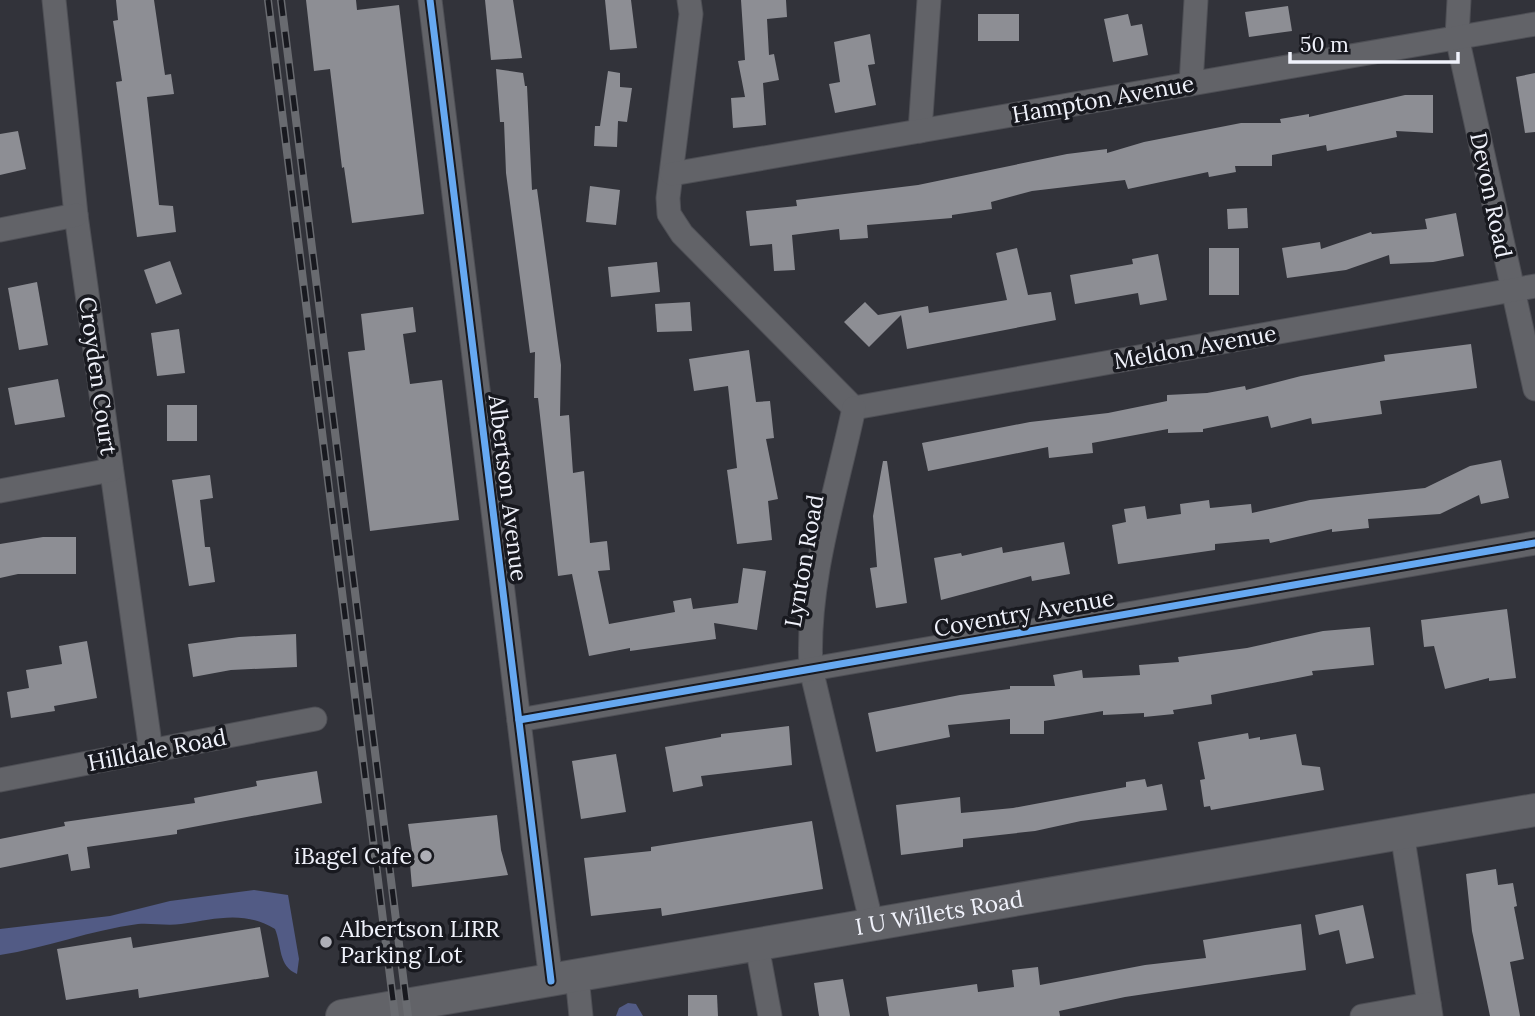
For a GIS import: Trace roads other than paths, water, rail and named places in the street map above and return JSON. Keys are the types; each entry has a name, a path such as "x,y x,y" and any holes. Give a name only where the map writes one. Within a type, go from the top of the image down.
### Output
{"main road":[{"name":"I U Willets Road","path":"342,1016 1535,810"}],"street":[{"name":"Croyden Court","path":"54,0 76,215 150,751"},
{"name":"Albertson Avenue","path":"430,0 519,720 564,979 581,1016"},
{"path":"689,0 691,14 669,214 682,234 854,408"},
{"path":"920,131 929,0"},
{"path":"1191,84 1196,0"},
{"name":"Devon Road","path":"1459,0 1457,37 1535,389"},
{"name":"Hampton Avenue","path":"672,174 1535,24"},
{"path":"0,230 76,215"},
{"name":"Meldon Avenue","path":"854,408 1535,286"},
{"name":"Lynton Road","path":"854,408 813,597 809,633 811,669 872,925"},
{"path":"0,491 111,470"},
{"name":"Coventry Avenue","path":"519,720 1535,543"},
{"name":"Hilldale Road","path":"0,780 314,719"},
{"path":"1362,1016 1430,1010 1402,833"},
{"path":"757,946 770,1016"}],"railway":[{"path":"268,0 395,1016"},
{"path":"281,0 408,1016"}],"place":[{"name":"iBagel Cafe","path":"426,856"},
{"name":"Albertson LIRR Parking Lot","path":"326,942"}]}
